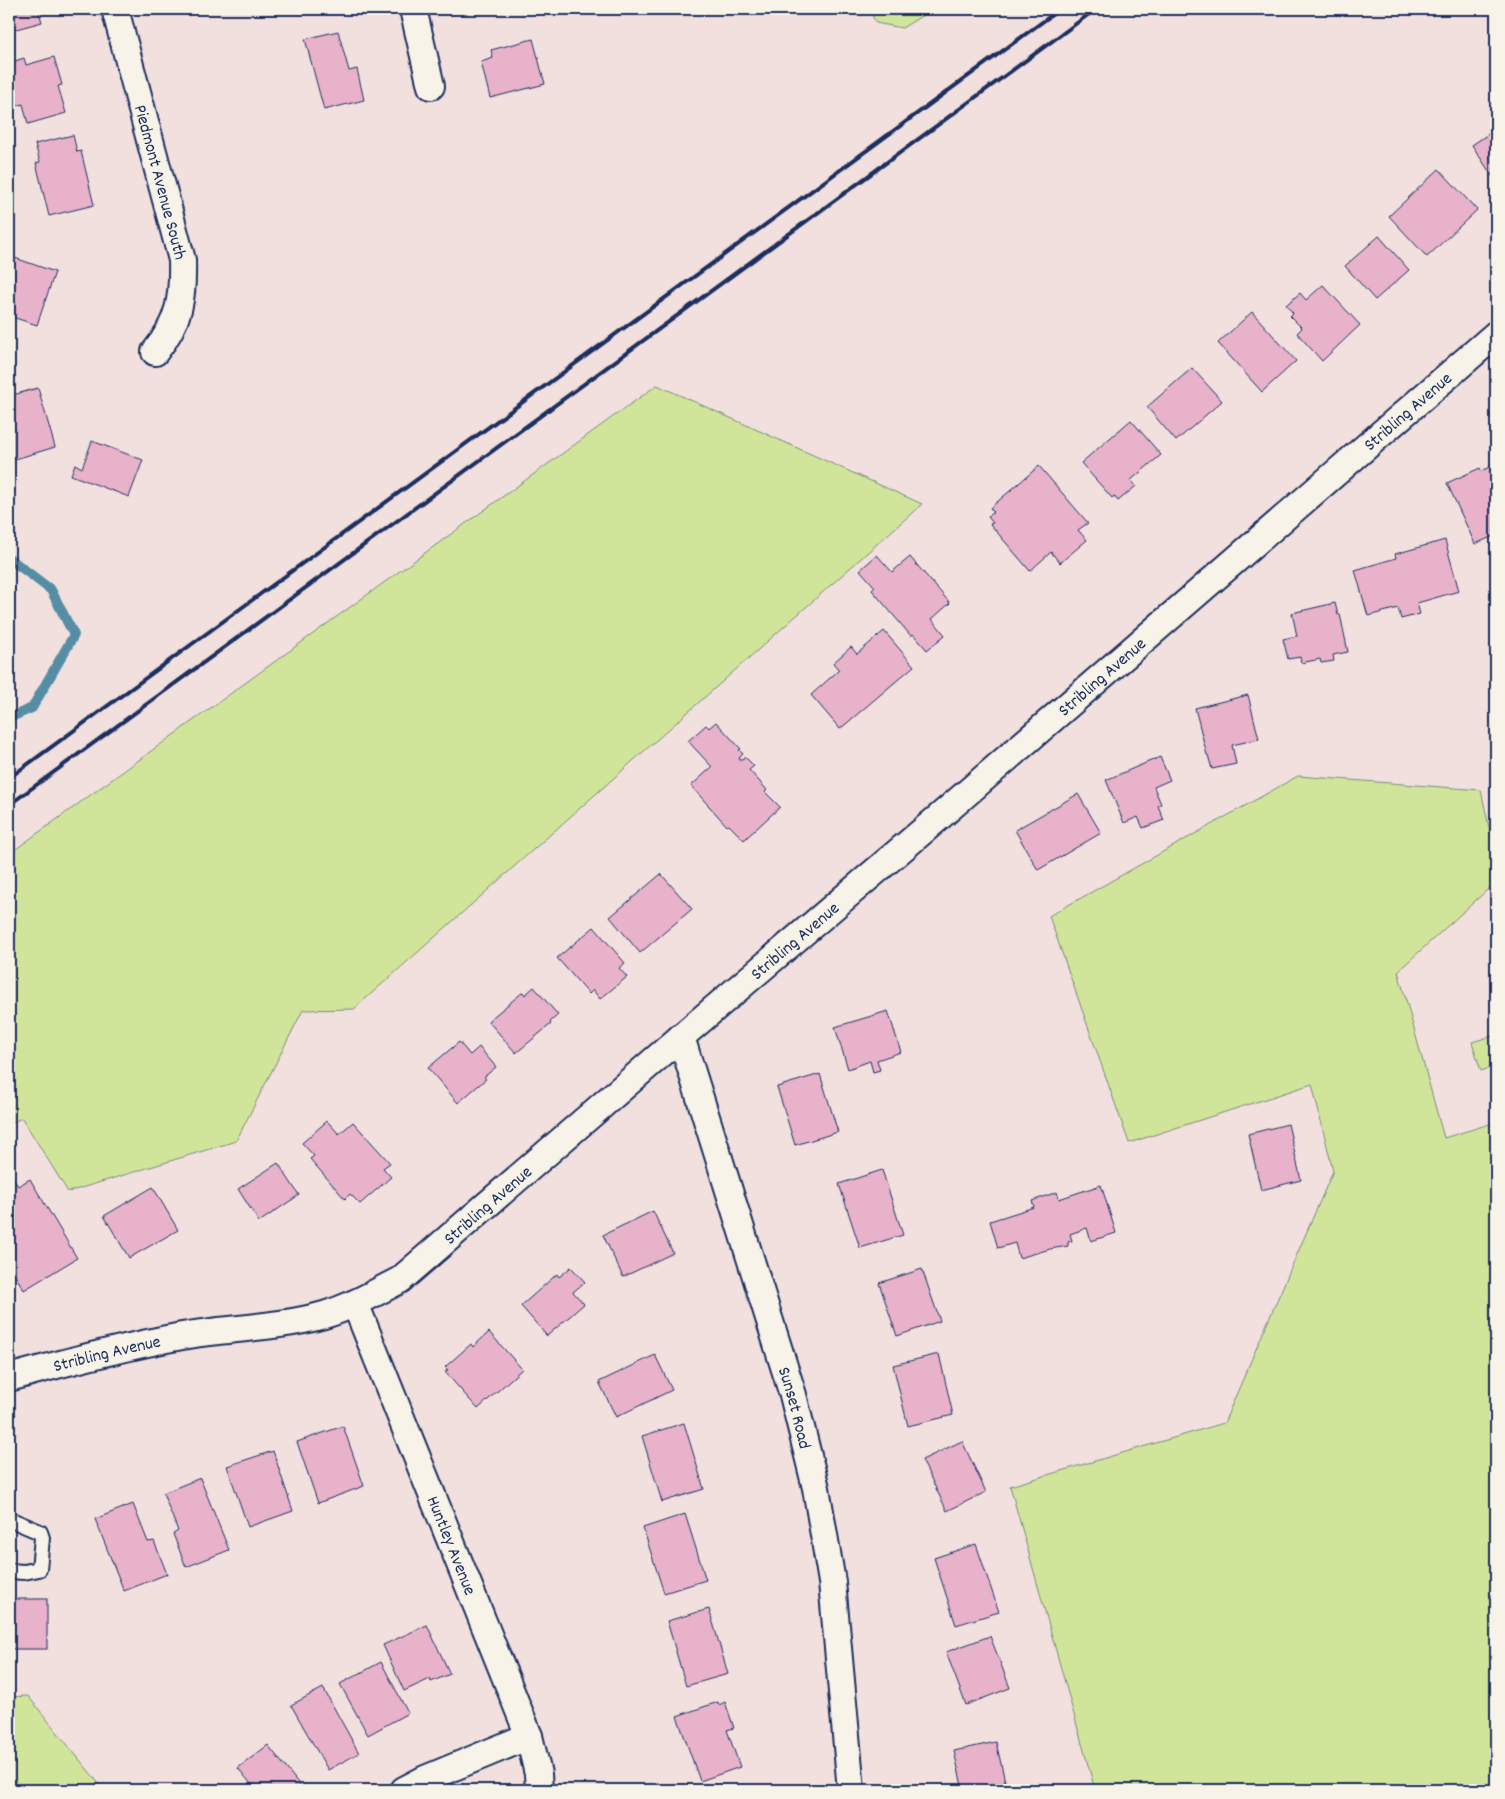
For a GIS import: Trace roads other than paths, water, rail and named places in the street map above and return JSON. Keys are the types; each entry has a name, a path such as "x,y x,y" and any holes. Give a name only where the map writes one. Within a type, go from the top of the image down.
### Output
{"street":[{"name":"Piedmont Avenue South","path":"114,9 182,260 182,291 177,314 163,342 155,352"},
{"path":"413,9 431,86"},
{"name":"Stribling Avenue","path":"9,1378 78,1358 183,1336 288,1322 324,1315 355,1303 400,1280 938,818 1496,334"},
{"name":"Sunset Road","path":"681,1037 793,1395 816,1488 832,1582 851,1790"},
{"name":"Huntley Avenue","path":"355,1303 529,1736 538,1774 539,1790"},
{"path":"404,1790 424,1779 529,1736"}],"lane":[{"path":"9,1519 40,1532 42,1538 39,1569 24,1572 9,1571"}],"waterway":[{"path":"9,558 51,590 74,635 32,708 9,718"}],"railway":[{"path":"9,778 1060,9"},
{"path":"9,805 1096,9"}]}
